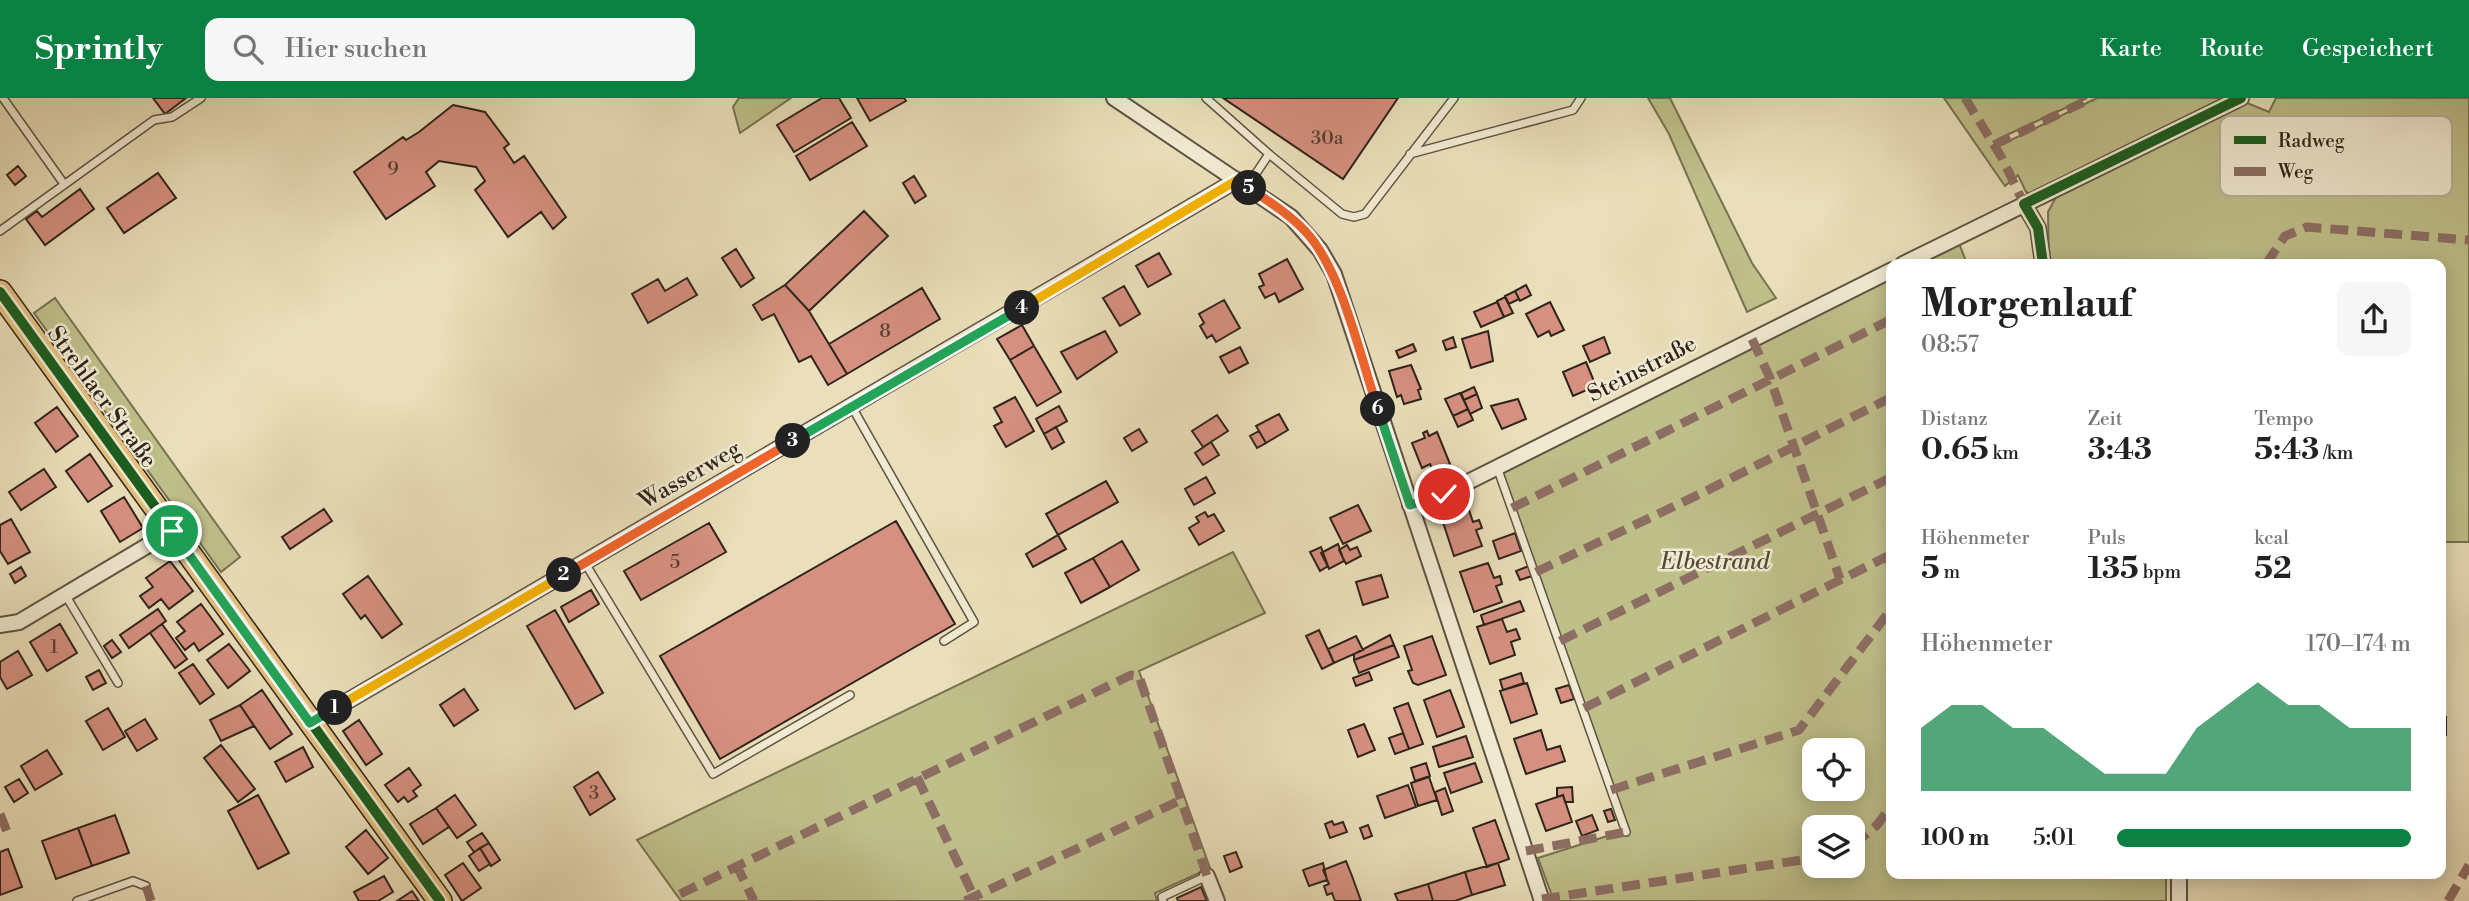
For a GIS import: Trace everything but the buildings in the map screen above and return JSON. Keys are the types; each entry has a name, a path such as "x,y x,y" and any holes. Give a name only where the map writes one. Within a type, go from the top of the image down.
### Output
{"main road":[{"name":"Strehlaer Straße","path":"0,292 440,901"}],"street":[{"path":"1114,98 1291,217 1307,232 1334,274 1540,900"},
{"path":"1913,259 2241,98"},
{"name":"Wasserweg","path":"310,723 1242,183"},
{"path":"2024,204 2038,228 2042,259"},
{"name":"Steinstraße","path":"1410,505 1444,494 1886,273"},
{"path":"0,625 19,622 172,531"},
{"path":"1207,876 1217,901"},
{"path":"2179,879 2179,901"}],"lane":[{"path":"3,98 64,184"},
{"path":"0,231 154,120 172,117 201,98"},
{"path":"1206,98 1342,214 1354,217 1365,214 1454,98"},
{"path":"1410,154 1573,110 1581,98"},
{"path":"1242,183 1269,154"},
{"path":"852,407 974,622 944,641"},
{"path":"1497,467 1626,832"},
{"path":"585,563 713,774 850,695"},
{"path":"66,596 118,683"},
{"path":"1163,901 1162,897 1207,876"},
{"path":"76,901 133,881 146,886"}],"green space":[{"path":"739,98 791,98 740,133 733,107"},
{"path":"1648,98 1670,98 1752,263 1776,298 1747,312 1669,134"},
{"path":"1944,98 2087,98 1998,139 2001,145 2097,98 2232,98 2032,194 2026,192 2018,175 2005,186"},
{"path":"2276,98 2469,98 2469,542 2446,542 2446,259 2049,259 2048,212 2057,195 2245,102 2269,112"},
{"path":"1959,243 1965,259 1926,259"},
{"name":"Elbestrand","path":"1886,279 1886,879 2166,879 2166,901 1554,901 1538,858 1623,831 1498,474"},
{"path":"55,298 240,557 221,572 34,313"},
{"path":"1233,552 1265,613 1139,671 1210,868 1155,893 1157,901 681,901 637,840"}],"marked path":[{"path":"1965,98 2002,158 2024,204"},
{"path":"1994,145 2092,98"},
{"path":"2269,259 2285,236 2307,227 2469,240"},
{"path":"1512,508 1886,322"},
{"path":"1752,339 1770,378 1840,579"},
{"path":"1536,572 1702,493 1886,400"},
{"path":"1560,641 1886,480"},
{"path":"1584,708 1886,557"},
{"path":"1611,790 1799,730 1886,616"},
{"path":"680,894 1131,675 1139,676 1207,876"},
{"path":"917,777 976,901"},
{"path":"965,901 1183,799"},
{"path":"1865,835 1886,813"},
{"path":"0,814 9,837"},
{"path":"1526,851 1626,832"},
{"path":"1542,899 1802,860"},
{"path":"736,864 754,901"},
{"path":"2448,901 2469,865"},
{"path":"146,886 151,901"}],"cycle path":[{"path":"2042,259 2038,228 2024,204 2241,98"},
{"path":"310,723 1237,180"},
{"path":"0,292 440,901"}],"route":[{"path":"172,531 310,723 1223,191 1237,180 1291,217 1307,232 1334,274 1410,505 1444,494"}]}
